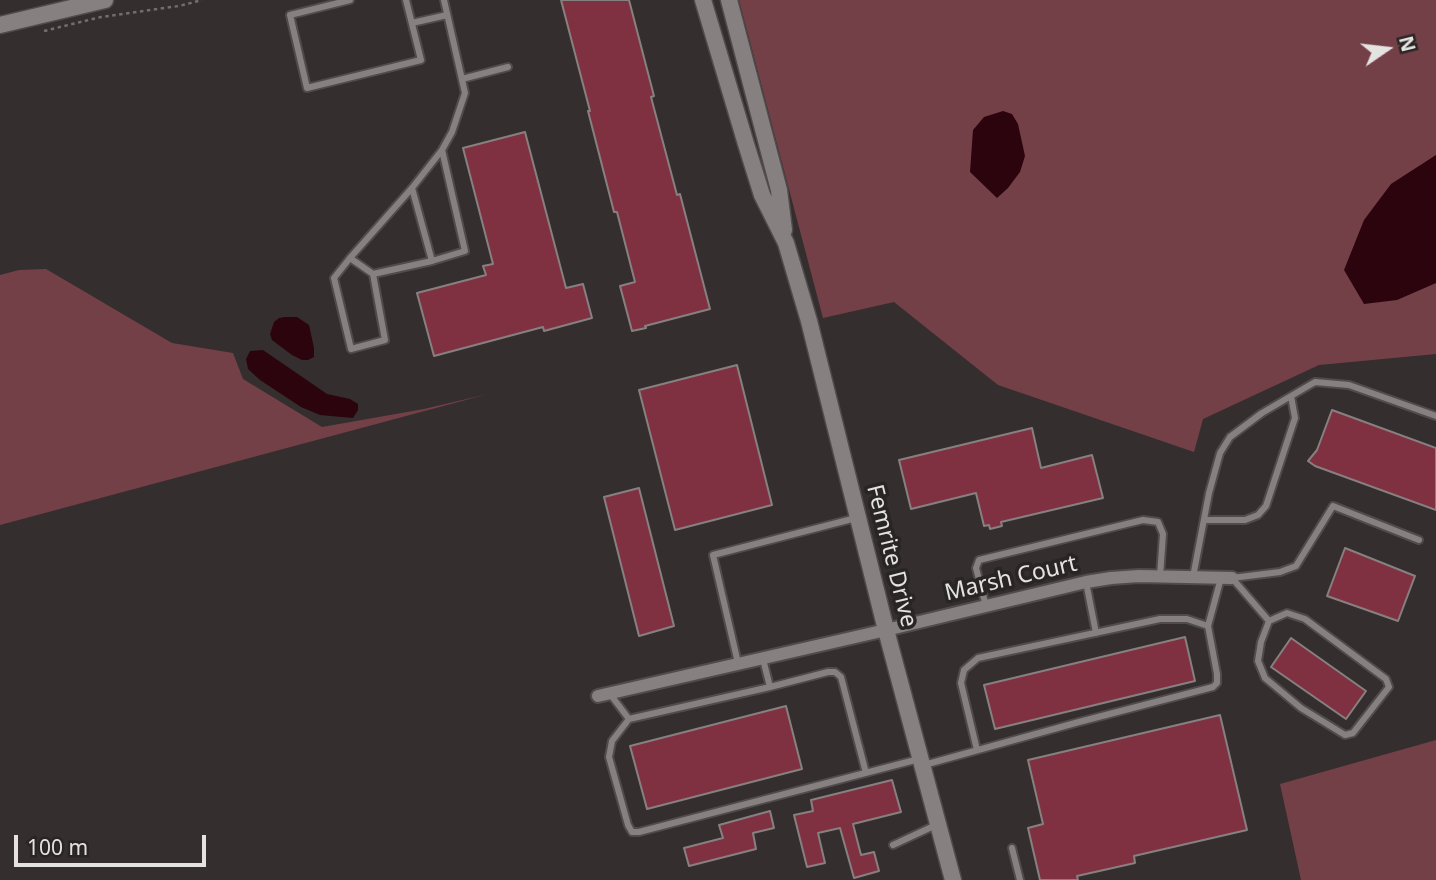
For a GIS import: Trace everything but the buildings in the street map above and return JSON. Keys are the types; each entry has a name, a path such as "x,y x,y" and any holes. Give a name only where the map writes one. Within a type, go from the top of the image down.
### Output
{"street":[{"path":"0,25 105,0"},
{"name":"Femrite Drive","path":"703,0 762,195 786,243"},
{"name":"Femrite Drive","path":"729,0 779,190 786,243 809,321 886,630 953,880"},
{"name":"Marsh Court","path":"604,695 1086,582 1160,576 1227,578"}],"lane":[{"path":"350,0 289,15 307,88 421,60 406,0"},
{"path":"350,258 373,274 385,340 351,349 334,278 350,258 412,188 442,150 452,132 465,93 444,0"},
{"path":"412,23 447,15"},
{"path":"462,79 508,67"},
{"path":"373,274 465,251 442,150"},
{"path":"412,188 432,261"},
{"path":"1192,577 1220,453 1230,437 1262,413 1315,382 1349,385 1436,416"},
{"path":"1204,520 1245,520 1258,514 1266,506 1295,418 1291,396"},
{"path":"1227,578 1280,572 1296,566 1334,506 1419,540"},
{"path":"738,664 713,555 858,518"},
{"path":"986,606 976,568 979,560 1143,520 1158,522 1163,534 1160,576"},
{"path":"1227,578 1269,621"},
{"path":"866,773 841,677 835,672 629,719 612,741 609,757 628,825 632,832 639,832 866,773 977,750 1213,687 1217,683 1217,674 1209,626 1227,578"},
{"path":"1086,582 1096,633"},
{"path":"1287,612 1305,619 1386,679 1389,687 1353,733 1345,735 1301,708 1265,678 1258,661 1261,642 1269,621 1287,612"},
{"path":"977,750 961,684 964,670 978,658 1160,619 1187,619 1209,626"},
{"path":"763,659 770,687"},
{"path":"604,695 629,719"},
{"path":"893,845 938,825"},
{"path":"1012,848 1020,880"}],"path":[{"path":"38,32 101,17 202,0"}],"shaded area":[{"path":"739,0 1436,0 1436,354 1319,365 1203,419 1194,452 998,385 894,302 823,318"},
{"path":"1003,111 1012,114 1018,124 1025,156 1020,172 997,198 970,172 973,130 984,117"},
{"path":"1436,155 1436,283 1397,300 1364,304 1344,270 1364,220 1391,184"},
{"path":"46,269 172,343 233,353 243,379 322,427 424,409 488,394 0,525 0,275 19,270"},
{"path":"285,317 297,317 309,325 314,357 302,360 272,340 270,334 274,322"},
{"path":"263,350 327,394 350,399 358,404 353,418 320,415 301,407 260,380 248,369 246,359 250,351"},
{"path":"1436,740 1436,880 1301,880 1280,784"}]}
